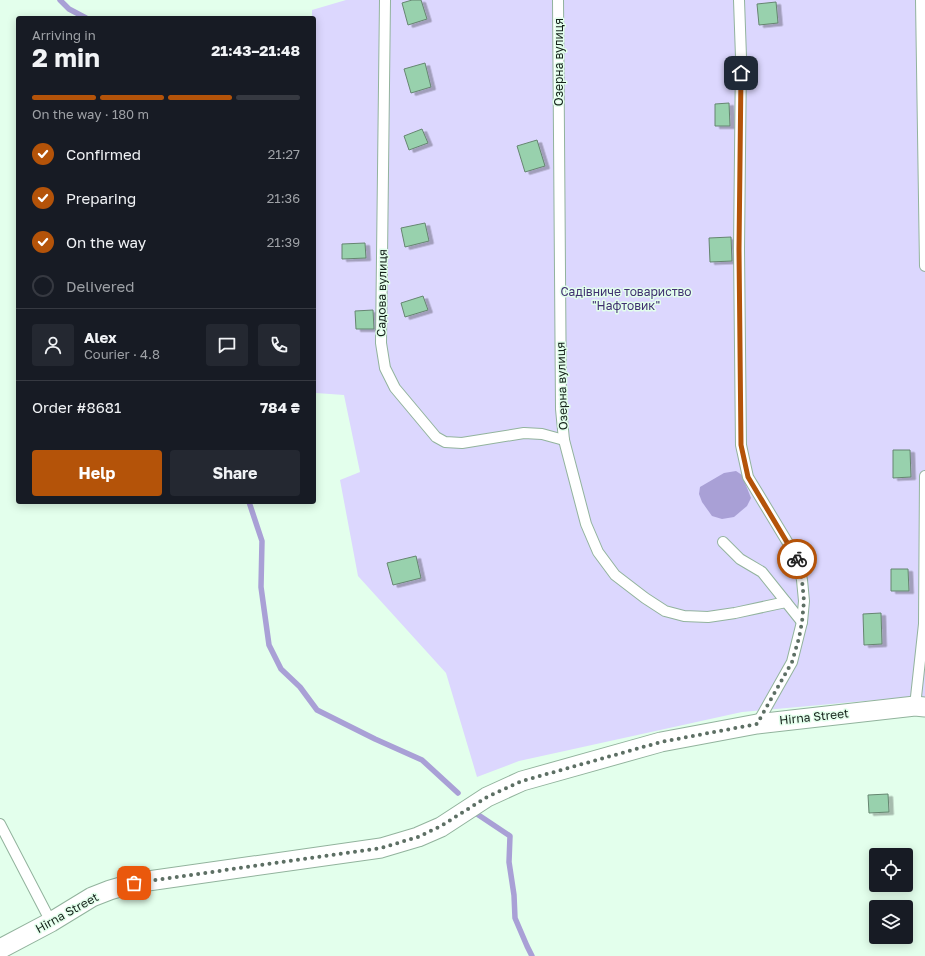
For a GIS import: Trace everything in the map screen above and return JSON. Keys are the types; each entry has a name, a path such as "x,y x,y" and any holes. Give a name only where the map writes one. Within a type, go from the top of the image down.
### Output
{"street":[{"name":"Hirna Street","path":"0,949 51,922 92,897 110,890 134,883 381,848 418,837 441,826 487,797 522,781 661,742 757,724 920,707"}],"lane":[{"name":"Садова вулиця","path":"385,0 381,343 385,368 394,388 436,437 445,442 462,443 524,433 542,434 564,440"},
{"name":"Озерна вулиця","path":"558,0 561,409 564,440 586,524 598,552 615,575 645,598 665,610 684,616 708,616 735,613 786,602"},
{"path":"739,0 741,57 739,249 741,445 748,477 796,558 802,580 804,601 802,622 792,662 757,724"},
{"path":"921,0 925,266"},
{"path":"920,707 924,624 925,476"},
{"path":"723,542 740,559 762,572 802,622"},
{"path":"0,824 51,922"}],"green space":[{"name":"Садівниче товариство \"Нафтовик\"","path":"346,0 925,0 925,699 898,698 742,712 519,761 477,777 446,673 358,576 340,480 360,472 344,395 316,393 316,16 312,16 312,10"}],"shaded area":[{"path":"736,471 742,475 751,498 747,506 734,517 722,519 712,516 702,502 699,494 700,487 724,473"}],"building":[{"path":"412,0 421,0 427,19 408,25 402,3"},
{"path":"776,2 778,23 759,25 757,4"},
{"path":"425,63 431,87 411,93 404,69"},
{"path":"729,103 730,126 715,126 715,104"},
{"path":"422,129 428,143 409,150 404,136"},
{"path":"537,140 545,166 525,172 517,146"},
{"path":"425,223 429,241 405,247 401,228"},
{"path":"731,237 732,261 710,262 709,238"},
{"path":"365,243 366,258 342,259 342,244"},
{"path":"423,296 428,310 405,317 401,303"},
{"path":"373,310 374,329 356,329 355,311"},
{"path":"893,450 910,450 911,477 893,478"},
{"path":"416,556 421,578 393,585 387,563"},
{"path":"891,569 908,569 909,591 891,591"},
{"path":"881,613 882,644 864,645 863,614"},
{"path":"888,794 889,812 869,813 868,795"}],"waterway":[{"path":"60,0 69,9 82,16"},
{"path":"250,504 262,541 261,587 269,645 281,669 300,687 317,710 375,739 422,760 458,793"},
{"path":"474,812 510,836 509,862 514,895 515,918 532,956"}],"way so far":[{"path":"134,883 312,859 381,848 418,837 441,826 487,797 522,781 661,742 757,724 792,662 799,638 804,601 802,580 797,559"}],"route":[{"path":"741,73 739,249 741,445 748,477 797,559"}]}
